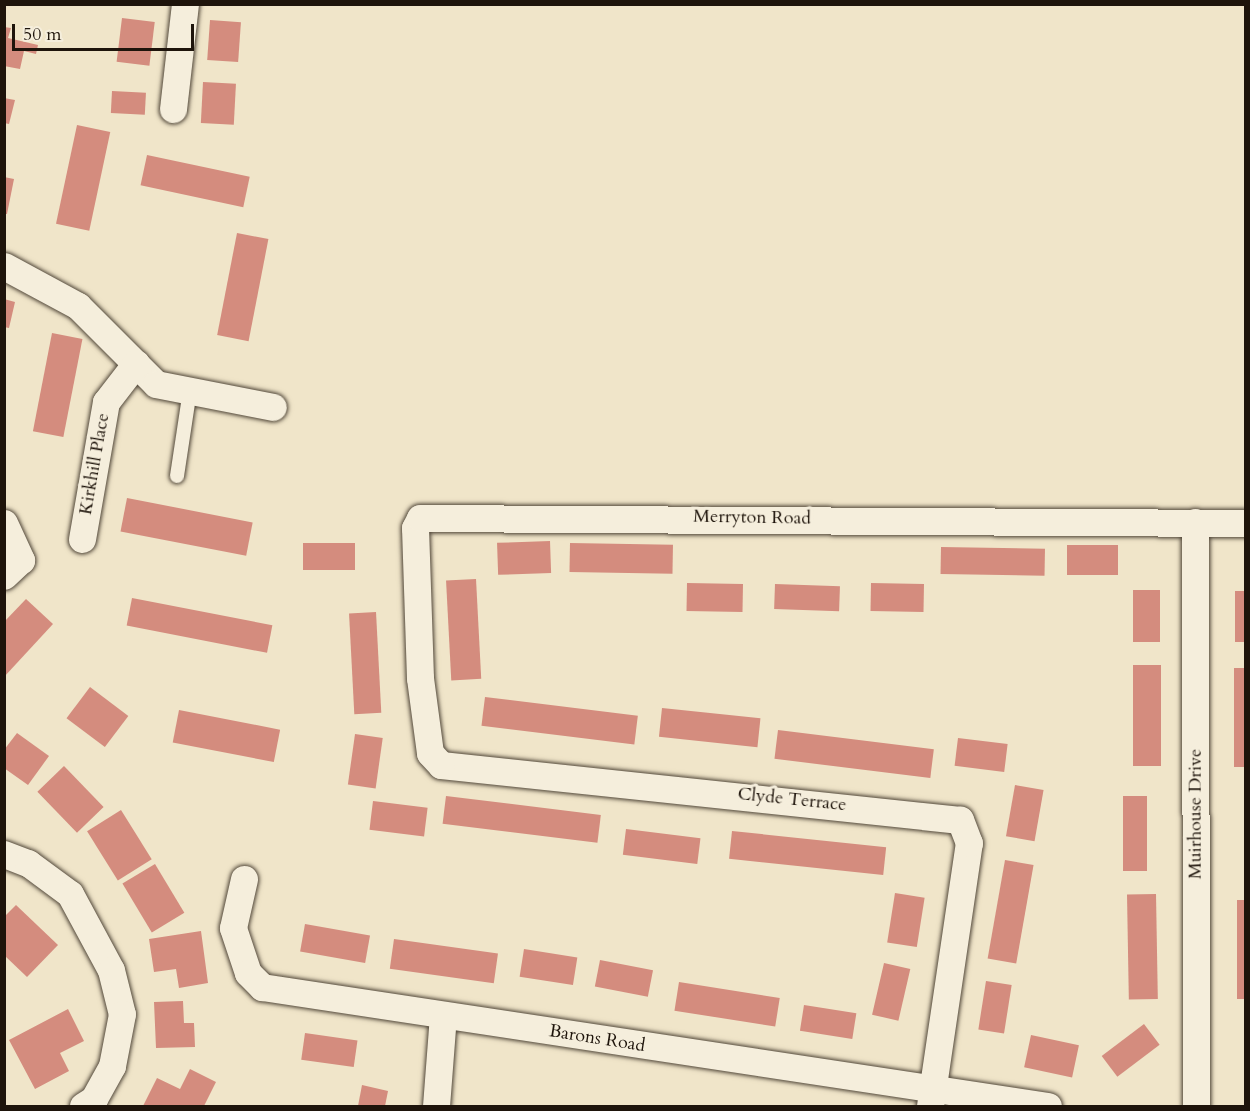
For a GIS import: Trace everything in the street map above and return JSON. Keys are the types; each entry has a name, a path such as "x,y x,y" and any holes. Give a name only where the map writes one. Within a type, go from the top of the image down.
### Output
{"street":[{"path":"173,109 185,4"},
{"path":"4,266 78,306 156,384 273,407"},
{"name":"Kirkhill Place","path":"82,539 106,402 136,363"},
{"name":"Merryton Road","path":"420,678 415,528 420,518 436,514 1245,522"},
{"name":"Muirhouse Drive","path":"1196,522 1197,1107"},
{"path":"4,523 21,560 4,576"},
{"name":"Clyde Terrace","path":"420,678 430,753 441,765 960,820 969,843 931,1098"},
{"path":"4,854 28,863 70,894 111,970 122,1014 112,1066 94,1099 83,1107"},
{"name":"Barons Road","path":"244,879 233,928 248,973 262,987 931,1098 1048,1107"},
{"path":"436,1107 443,1016"}],"lane":[{"path":"177,476 190,390"}],"building":[{"path":"122,18 155,22 149,66 117,62"},
{"path":"210,20 241,22 238,62 207,60"},
{"path":"4,27 11,28 8,38 38,45 36,54 24,51 20,69 4,66"},
{"path":"203,82 236,84 234,125 201,123"},
{"path":"112,91 146,93 145,115 111,113"},
{"path":"4,98 15,100 9,124 4,123"},
{"path":"77,125 110,132 89,231 56,224"},
{"path":"147,155 250,177 243,207 141,185"},
{"path":"4,177 14,179 7,214 4,214"},
{"path":"237,233 268,239 249,341 217,335"},
{"path":"4,299 15,302 9,328 4,327"},
{"path":"52,333 82,339 63,437 33,431"},
{"path":"127,498 253,522 246,556 121,531"},
{"path":"550,541 551,573 498,575 497,543"},
{"path":"303,543 355,543 355,570 303,570"},
{"path":"570,543 673,545 672,574 569,572"},
{"path":"1067,545 1118,545 1118,575 1067,575"},
{"path":"941,547 1045,549 1045,576 941,574"},
{"path":"476,579 481,679 451,680 446,581"},
{"path":"687,583 743,584 743,612 687,611"},
{"path":"871,583 924,584 924,612 871,611"},
{"path":"775,584 840,586 839,611 774,609"},
{"path":"1133,590 1160,590 1160,642 1133,642"},
{"path":"1235,591 1246,591 1246,642 1235,642"},
{"path":"132,598 272,625 267,653 127,625"},
{"path":"26,599 53,624 4,677 4,622"},
{"path":"376,612 381,713 354,714 349,613"},
{"path":"1133,665 1161,665 1161,766 1133,766"},
{"path":"1234,668 1246,668 1246,767 1234,767"},
{"path":"90,687 128,716 105,747 67,718"},
{"path":"485,697 638,716 634,745 481,726"},
{"path":"662,708 760,718 757,747 659,737"},
{"path":"179,710 280,730 274,762 173,742"},
{"path":"778,730 934,749 930,778 774,759"},
{"path":"17,733 49,756 28,785 4,768 4,750"},
{"path":"355,734 383,738 376,788 348,785"},
{"path":"958,738 1008,744 1004,772 955,766"},
{"path":"64,766 104,807 77,833 37,792"},
{"path":"1015,785 1044,790 1035,841 1006,836"},
{"path":"446,796 601,815 597,843 443,824"},
{"path":"1123,796 1147,796 1147,871 1123,871"},
{"path":"373,801 428,808 424,836 369,830"},
{"path":"121,810 152,859 118,880 87,831"},
{"path":"626,829 700,838 697,864 623,855"},
{"path":"732,831 886,847 883,875 729,859"},
{"path":"1005,860 1034,865 1016,964 988,958"},
{"path":"155,864 184,913 152,932 122,884"},
{"path":"895,893 925,898 917,947 887,942"},
{"path":"1156,894 1158,999 1129,999 1127,895"},
{"path":"1237,900 1246,900 1246,999 1237,999"},
{"path":"16,905 58,945 27,977 4,955 4,917"},
{"path":"305,924 370,935 365,963 300,952"},
{"path":"201,931 208,983 179,988 176,969 154,972 149,939"},
{"path":"394,939 498,954 494,983 390,969"},
{"path":"524,949 577,957 573,985 520,977"},
{"path":"600,960 653,970 648,997 595,987"},
{"path":"884,963 910,969 898,1021 872,1015"},
{"path":"986,981 1012,985 1004,1033 978,1029"},
{"path":"679,982 780,998 775,1027 674,1011"},
{"path":"183,1001 184,1023 194,1023 195,1047 156,1048 154,1002"},
{"path":"804,1005 856,1013 852,1039 800,1031"},
{"path":"68,1009 84,1041 60,1053 69,1071 35,1089 9,1040"},
{"path":"1144,1024 1160,1045 1117,1077 1102,1056"},
{"path":"305,1033 357,1040 354,1067 301,1060"},
{"path":"1031,1035 1079,1045 1072,1077 1024,1067"},
{"path":"190,1069 216,1082 204,1106 143,1106 157,1078 180,1089"},
{"path":"362,1085 388,1091 385,1106 358,1106"}]}
